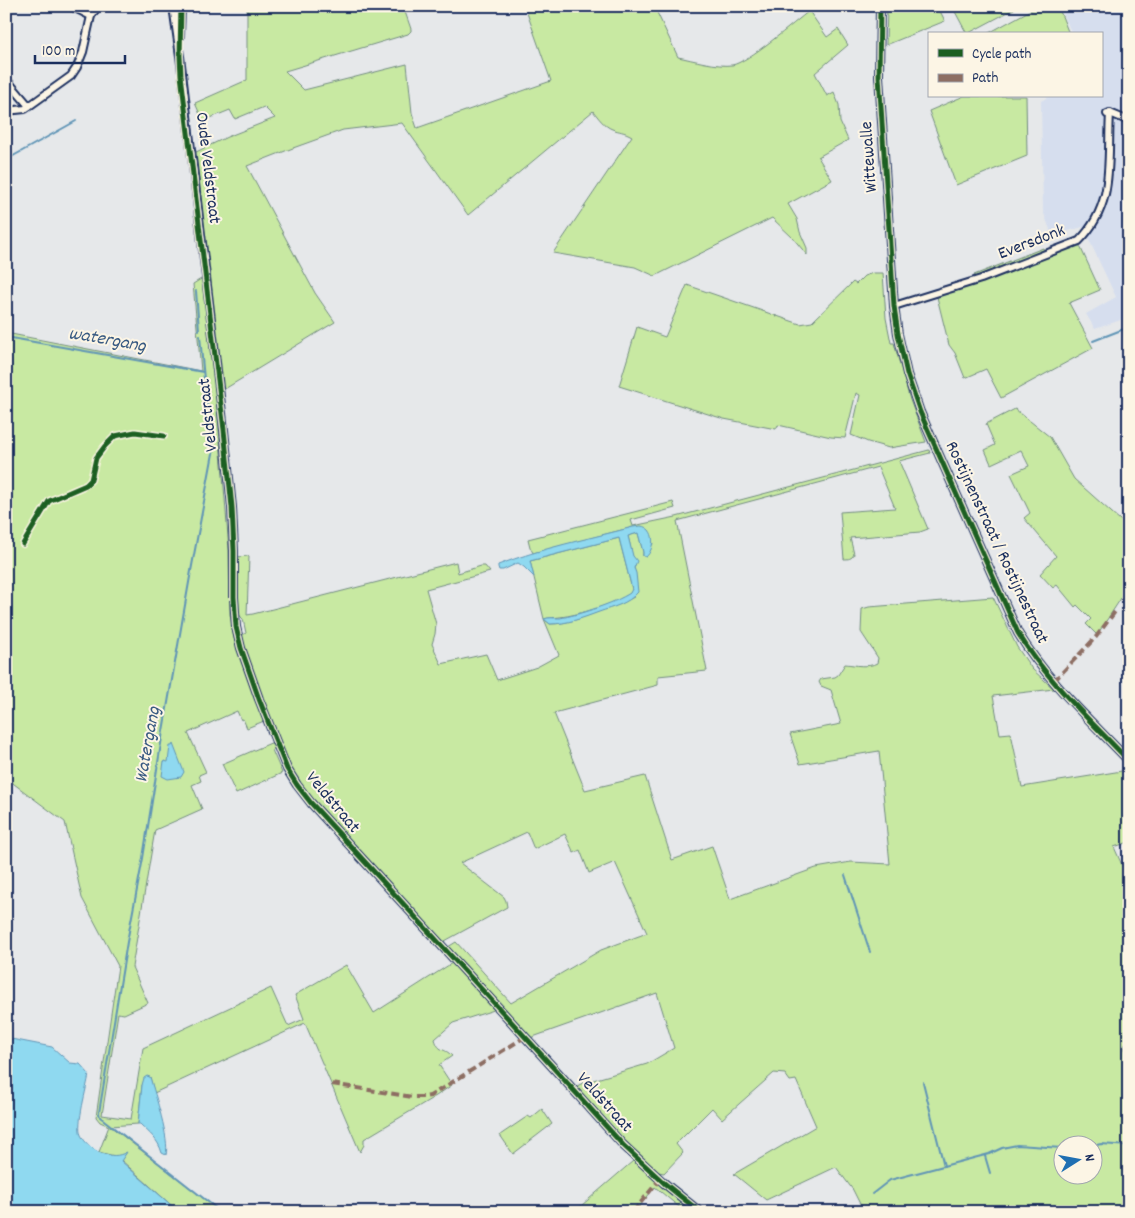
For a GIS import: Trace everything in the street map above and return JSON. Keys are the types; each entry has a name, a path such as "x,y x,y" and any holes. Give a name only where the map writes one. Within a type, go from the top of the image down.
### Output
{"street":[{"path":"71,6 91,16"},
{"path":"6,111 25,109 71,76 83,52 91,16 98,6"},
{"name":"Oude Veldstraat","path":"173,6 180,56"},
{"name":"Oude Veldstraat","path":"181,6 181,75 207,284"},
{"name":"Wittewalle","path":"880,6 879,76 894,306"},
{"path":"6,79 29,106"},
{"name":"Eversdonk","path":"894,306 981,279 1079,241 1088,233 1106,195 1108,114 1129,121"},
{"name":"Veldstraat","path":"207,284 232,507 236,627 241,648 259,699 288,770 311,803 623,1145 664,1183 700,1212"},
{"name":"Rostijnenstraat / Rostijnestraat","path":"894,306 907,374 920,412 1018,633 1048,675 1129,761"}],"shaded area":[{"path":"1060,6 1129,6 1129,317 1095,329 1086,314 1116,297 1083,227 1052,235 1043,211 1041,101 1046,98 1102,98 1102,32 1071,32"}],"green space":[{"path":"247,6 403,6 411,29 408,34 285,71 304,90 407,64 412,113 417,128 551,81 526,10 534,6 654,6 678,57 719,65 739,63 809,11 827,37 838,29 848,45 815,73 827,96 834,92 839,105 840,122 848,140 818,157 832,180 788,204 797,219 807,248 807,255 793,238 772,218 655,276 635,267 553,253 632,136 609,128 593,111 468,215 402,123 343,130 247,166 315,293 335,322 223,390 194,153 227,137 275,118 264,107 235,119 230,110 203,121 195,103 247,80"},
{"path":"887,6 943,6 939,9 945,21 886,45"},
{"path":"952,6 1016,6 1014,9 971,32 966,32"},
{"path":"1038,6 1058,6 1068,32 991,32"},
{"path":"959,98 1026,98 1027,156 956,185 929,111"},
{"path":"1079,244 1100,290 1069,303 1093,348 1001,398 986,369 965,378 955,353 949,345 937,297"},
{"path":"1043,248 1045,253 976,279 974,275"},
{"path":"873,273 883,273 886,318 891,343 894,343 910,400 926,442 889,448 851,435 860,395 856,393 845,438 831,437 778,425 776,429 724,419 619,386 637,327 665,337 687,285 800,324 812,322 853,282 856,284 864,276"},
{"path":"203,279 215,381 229,550 230,614 234,638 264,721 247,728 237,711 188,733 206,772 199,775 201,781 192,785 202,809 155,830 132,967 148,1003 124,1014 118,1013 102,1115 131,1119 143,1048 271,988 288,1026 304,1019 295,995 346,965 374,1013 452,963 494,1010 453,1023 435,1039 440,1048 452,1056 439,1065 452,1085 364,1139 364,1145 360,1152 305,1023 154,1093 150,1077 142,1085 138,1124 110,1126 221,1212 179,1212 121,1160 126,1153 118,1157 99,1152 109,1126 100,1122 96,1117 118,966 82,898 65,822 6,778 6,333 201,371 193,284"},
{"path":"1015,409 1050,437 1074,479 1129,528 1129,586 1097,635 1086,624 1091,619 1077,605 1075,607 1057,585 1053,588 1040,574 1056,556 1024,518 1030,513 1011,474 1029,466 1021,450 991,464 985,450 995,445 986,424"},
{"path":"929,450 930,453 899,461 928,529 920,532 850,538 854,554 850,558 844,559 840,512 895,508 878,467 677,521 707,671 658,676 658,685 554,713 585,790 645,776 672,860 712,846 730,899 816,868 851,862 890,864 879,751 800,764 790,734 841,724 831,690 821,686 819,682 821,679 838,675 845,664 866,666 877,663 878,658 861,632 862,609 993,597 1017,647 1032,669 1054,689 993,696 1000,734 1011,733 1022,787 1129,771 1129,842 1114,847 1126,874 1129,874 1129,1044 1124,1045 1129,1071 1129,1212 864,1212 853,1190 836,1167 766,1200 734,1174 816,1126 796,1080 790,1081 785,1074 774,1073 722,1119 712,1108 676,1144 683,1153 664,1173 651,1168 575,1087 647,1064 674,1048 657,993 530,1038 448,947 456,942 511,1003 601,950 647,933 615,862 589,873 580,850 574,853 565,834 534,849 527,832 460,863 504,897 507,907 443,942 312,801 298,782 268,714 243,641 242,635 246,633 243,619 239,614 237,557 249,556 247,615 456,562 458,573 485,566 490,572 426,589 436,624 432,644 441,664 486,654 497,680 537,667 559,655 544,619 550,624 556,624 582,618 634,597 636,575 628,536 638,533 643,556 653,544 649,530 633,527 533,553 528,539 673,502 675,508 631,520 633,526 676,517"},
{"path":"619,538 632,589 631,593 607,605 587,611 544,619 530,561"},
{"path":"273,742 275,748 272,750 282,773 236,794 222,764"},
{"path":"542,1109 552,1124 513,1154 500,1135 528,1116 531,1118"},
{"path":"633,1161 695,1212 685,1212 655,1187 635,1212 574,1212"}],"water":[{"path":"641,526 646,528 652,535 651,549 646,557 643,556 638,533 628,536 633,556 637,561 634,568 638,592 620,605 575,620 550,624 544,619 560,618 606,605 630,593 632,589 619,538 530,561 534,577 518,563 503,570 499,570 498,567 498,565 514,559 548,549"},
{"path":"173,744 184,772 181,777 168,779 162,776 164,761 168,762 170,746"},
{"path":"6,1038 52,1047 70,1063 80,1064 89,1074 80,1123 83,1138 90,1146 101,1153 114,1156 127,1152 121,1161 179,1212 6,1212"},
{"path":"150,1077 161,1117 166,1139 166,1155 162,1153 153,1137 138,1124 142,1085 144,1078"}],"waterway":[{"path":"6,160 76,121"},
{"path":"196,291 199,330"},
{"path":"1093,341 1129,327"},
{"name":"Watergang","path":"200,336 205,390 214,448 163,731 99,1113 100,1117 221,1212"},
{"name":"watergang","path":"6,337 203,372"},
{"path":"845,875 870,952"},
{"path":"923,1082 944,1166"},
{"path":"1102,1144 1129,1146"},
{"path":"872,1194 890,1180 989,1154 1002,1148 1017,1145 1052,1147"},
{"path":"985,1156 990,1173"}],"marked path":[{"path":"1054,681 1096,637 1117,609"},
{"path":"332,1084 413,1097 430,1096 525,1037"},
{"path":"633,1212 660,1179"}],"cycle path":[{"path":"181,6 181,75 232,507 236,627 241,648 259,699 287,769 311,803 623,1145 664,1183 700,1212"},
{"path":"880,6 879,76 894,306 907,374 920,412 1018,633 1029,651 1056,684 1129,761"},
{"path":"23,544 49,501 86,485 91,480 96,458 115,436 135,432 164,436"}]}
